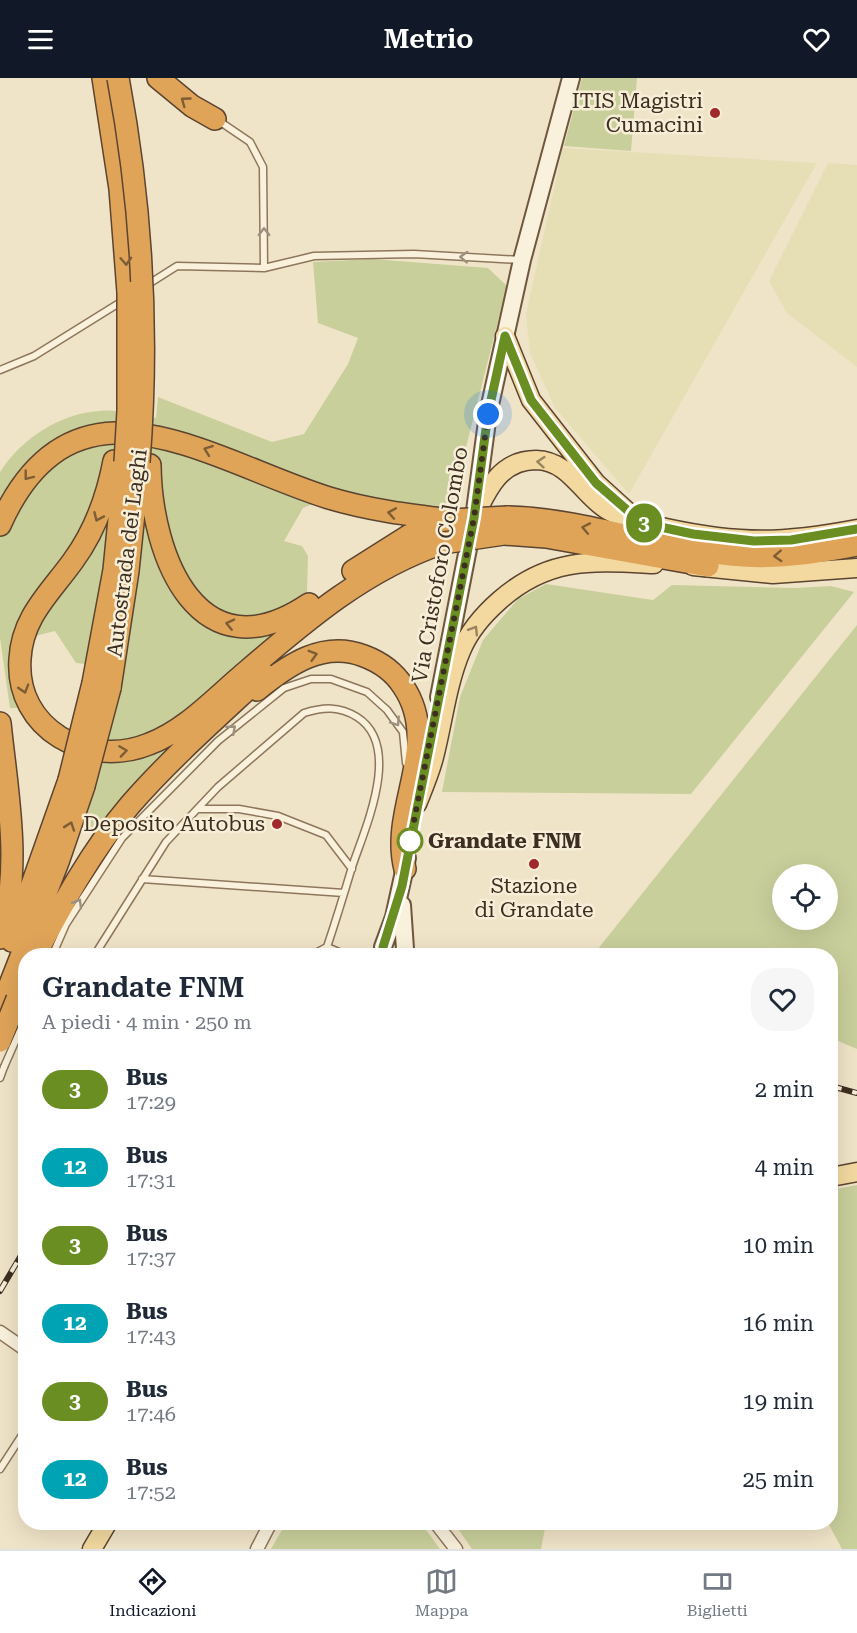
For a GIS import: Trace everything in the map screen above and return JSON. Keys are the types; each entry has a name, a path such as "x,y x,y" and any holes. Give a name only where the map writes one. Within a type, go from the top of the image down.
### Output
{"highway":[{"name":"Autostrada dei Laghi","path":"103,78 135,293"},
{"name":"Autostrada dei Laghi","path":"31,948 58,862 128,571 132,463 143,412 135,293 135,189 118,78"},
{"path":"158,78 192,106 215,119"},
{"path":"0,525 21,485 33,469 50,454 68,444 87,438 132,432 207,449 329,498 396,514 506,526 546,537 712,567"},
{"path":"132,463 171,570 195,607 208,617 236,626 264,626 287,618 381,551 410,535 450,520"},
{"path":"132,463 73,561 40,602 28,622 23,639 21,678 26,697 35,715 46,728 73,746 114,752 150,744 170,735 311,616 360,581 390,564 443,543 506,526 545,520 742,556 788,556 857,545"},
{"path":"39,948 77,877 129,806 183,750 298,643 390,564"},
{"path":"183,750 195,745 284,668 302,658 311,654 338,650 367,657 396,676 413,700 420,730 416,772 401,842 404,877"},
{"path":"0,723 11,844 6,919 0,938"},
{"name":"Autostrada dei Laghi","path":"0,973 76,783"},
{"name":"Autostrada dei Laghi","path":"12,1008 18,989"},
{"path":"0,1041 12,1008"}],"main road":[{"path":"505,336 531,400 596,483 642,523"},
{"path":"474,518 488,488 499,474 522,462 536,460 561,467 586,493 608,510 642,523 693,534 750,541 791,540 857,530"},
{"path":"417,804 434,760 462,650 478,622 515,587 537,574 585,562 712,567 773,574 857,567"},
{"path":"838,1176 857,1172"},
{"path":"92,1549 103,1530"}],"street":[{"name":"Via Cristoforo Colombo","path":"378,948 404,877 474,518 488,414 522,260 571,78"},
{"name":"Via Cristoforo Colombo","path":"404,877 408,948"},
{"path":"384,948 390,945 398,948"},
{"path":"0,1022 18,1023"},
{"path":"0,1332 18,1344"},
{"path":"257,1549 267,1530"},
{"path":"441,1530 456,1549"}],"lane":[{"path":"215,119 250,141 263,167 264,268"},
{"path":"0,370 33,356 177,266 264,268 314,256 414,254 522,260"},
{"path":"56,948 66,924 122,838 189,769 249,715 284,688 311,679 344,682 367,692 387,710 402,732 406,762 401,842"},
{"path":"99,948 166,842 218,787 304,712 335,708 349,712 366,723 375,735 378,750 375,797 327,947"},
{"path":"198,809 239,809 278,816 326,835 352,869"},
{"path":"142,879 344,892"},
{"path":"0,1078 4,1067 12,1008"},
{"path":"0,1469 18,1441"}],"shaded area":[{"path":"563,148 817,163 629,494 555,408 530,353 526,314"},
{"path":"828,163 857,165 857,367 787,313 769,281"}],"green space":[{"path":"582,78 637,78 631,151 564,146"},
{"path":"373,259 488,268 507,286 450,510 386,502 340,493 303,508 284,541 302,546 308,556 307,593 284,631 176,727 173,748 96,832 84,827 125,668 76,663 55,631 35,636 17,634 21,708 10,708 0,638 0,472 30,439 56,422 85,413 107,411 156,418 158,397 272,442 304,434 348,364 358,338 318,323 313,262"},
{"path":"546,584 653,600 672,585 795,588 831,586 854,592 691,794 442,792 460,697 483,640 518,599"},
{"path":"857,625 857,1049 838,1041 838,948 599,948"},
{"path":"857,1185 857,1549 842,1549 832,1530 838,1530 838,1189"},
{"path":"282,1530 426,1530 440,1549 271,1549"},
{"path":"459,1530 545,1530 541,1549 472,1549"}],"railway":[{"path":"838,1088 857,1093"},
{"path":"0,1291 18,1261"}],"bus line":[{"name":"3","path":"383,947 402,886 474,518 488,414 505,336 531,400 596,483 642,523 741,541 791,540 857,529"}],"place":[{"name":"ITIS Magistri Cumacini","path":"715,113"},
{"name":"Deposito Autobus","path":"277,824"},
{"name":"Grandate FNM","path":"410,841"},
{"name":"Stazione di Grandate","path":"534,864"}],"route":[{"path":"410,841 474,518 488,414"}]}
